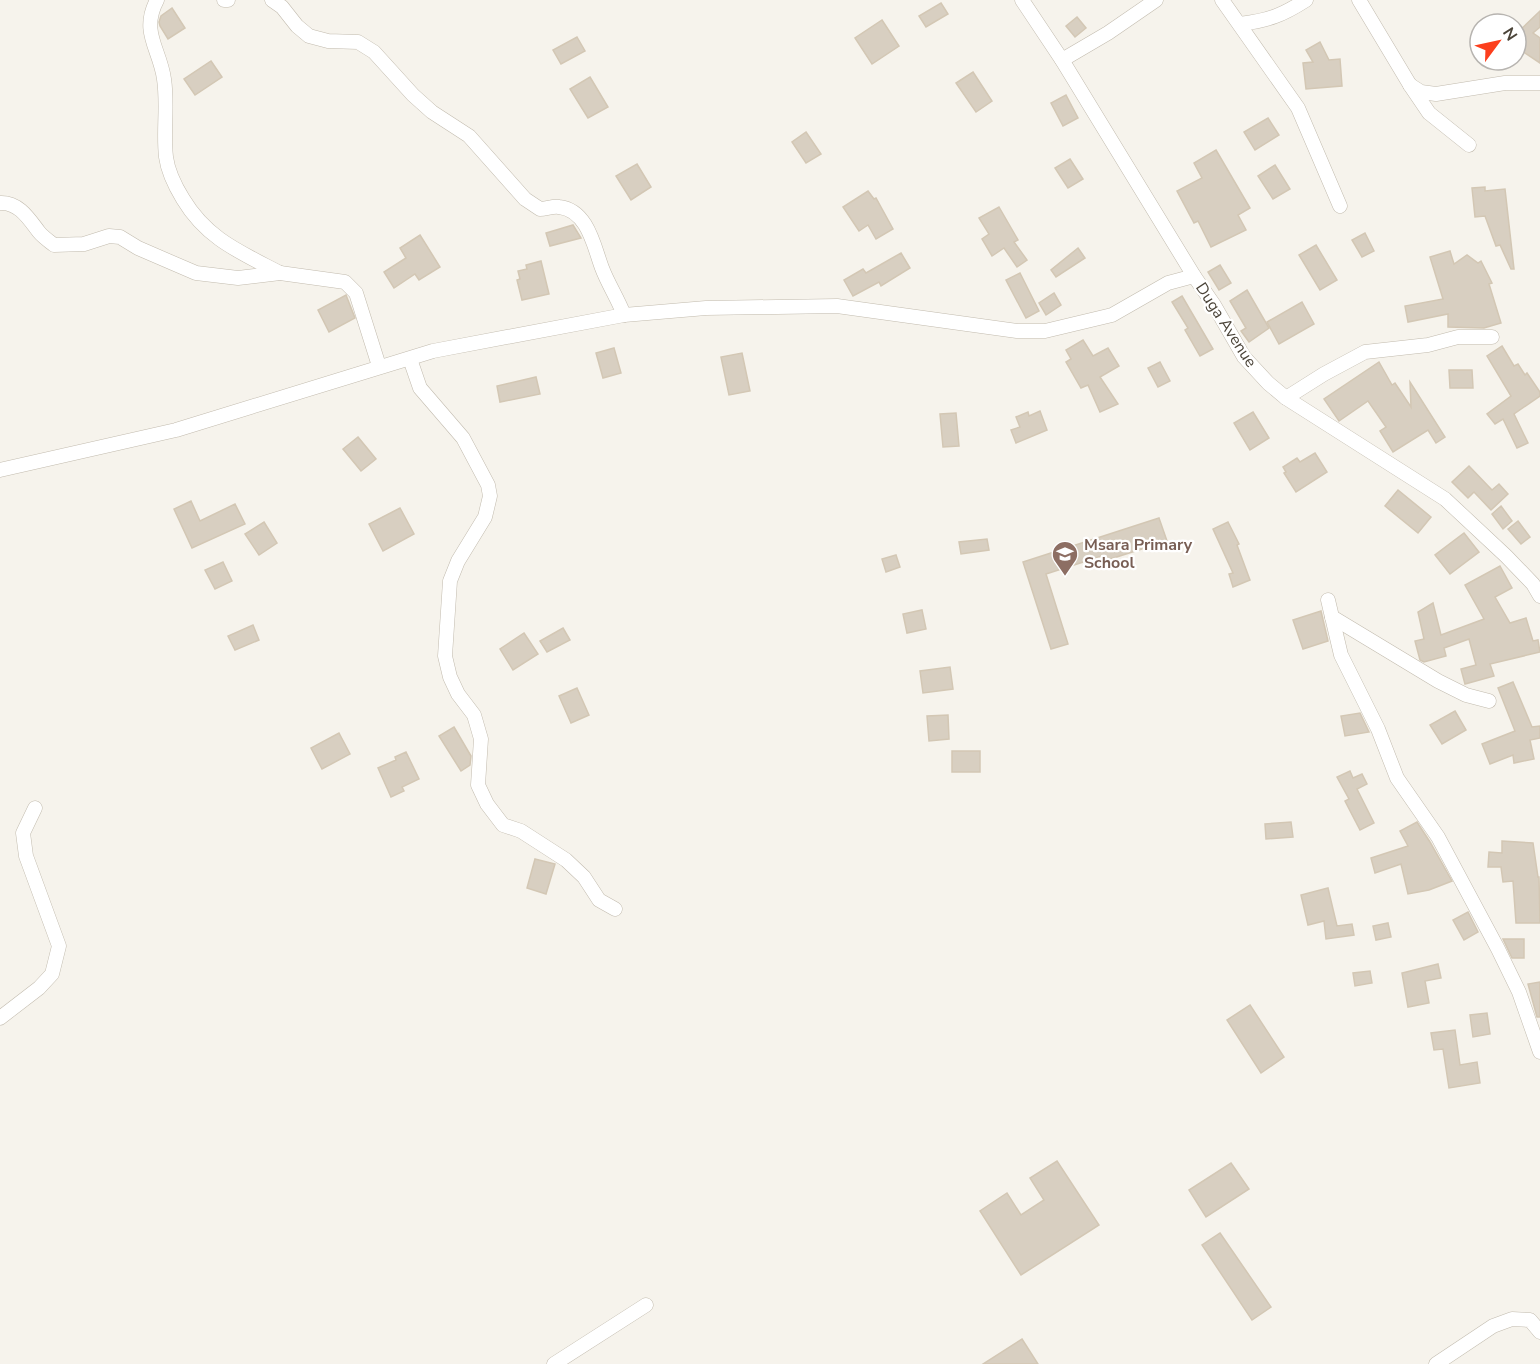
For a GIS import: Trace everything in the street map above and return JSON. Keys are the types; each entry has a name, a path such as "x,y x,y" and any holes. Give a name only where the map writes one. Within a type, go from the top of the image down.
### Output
{"street":[{"path":"157,0 149,29 164,76 167,101 164,135 167,160 175,185 191,212 207,231 228,246 280,273"},
{"path":"272,0 282,6 297,26 309,36 328,41 358,42 374,52 413,95 432,112 468,136 525,199 540,209 559,207 572,212 594,239 602,269 624,315"},
{"name":"Duga Avenue","path":"1022,0 1062,60 1244,357 1268,383 1286,398 1445,500 1506,556 1533,584 1540,596"},
{"path":"1062,60 1108,33 1156,0"},
{"path":"1222,0 1298,108 1340,206"},
{"path":"1240,24 1285,14 1306,0"},
{"path":"1359,0 1429,113 1469,146"},
{"path":"1410,85 1421,92 1436,94 1504,83 1540,83"},
{"path":"0,202 8,202 29,217 39,232 54,245 84,244 109,236 120,237 138,248 196,273 238,278 280,273 345,282 356,293 379,366"},
{"path":"0,470 176,430 433,351 624,315 706,308 837,306 1017,331 1045,331 1112,315 1168,282 1194,276"},
{"path":"1286,398 1365,352 1428,345 1458,337 1492,337"},
{"path":"410,359 420,388 463,438 489,485 490,496 486,517 458,561 450,580 445,656 450,677 458,694 474,715 481,739 478,785 487,804 503,825 521,831 566,860 584,877 599,900 615,909"},
{"path":"1328,600 1341,655 1378,729 1397,778 1438,837 1498,949 1519,992 1540,1053"},
{"path":"1332,617 1438,681 1466,695 1489,700"},
{"path":"0,1018 39,988 52,974 59,946 26,856 23,833 35,808"},
{"path":"554,1364 646,1305"},
{"path":"1436,1364 1493,1326 1512,1318 1530,1320 1540,1332"}],"building":[{"path":"941,3 948,14 926,27 919,16"},
{"path":"172,8 185,28 168,39 159,22 161,16"},
{"path":"1540,11 1540,27 1533,33 1540,38 1540,63 1528,55 1528,22"},
{"path":"1077,17 1086,28 1075,37 1066,26"},
{"path":"882,20 899,46 872,64 855,38"},
{"path":"577,37 585,51 561,64 553,50"},
{"path":"1320,42 1329,60 1340,59 1342,86 1306,89 1303,63 1313,62 1306,50"},
{"path":"211,61 222,77 195,95 184,79"},
{"path":"973,72 992,101 976,112 956,83"},
{"path":"590,77 608,107 588,118 570,89"},
{"path":"1066,95 1078,118 1063,126 1051,103"},
{"path":"1268,118 1279,135 1255,150 1244,132"},
{"path":"806,132 821,154 806,163 792,142"},
{"path":"1216,150 1250,208 1238,215 1246,230 1211,247 1198,221 1194,223 1177,191 1202,178 1194,163"},
{"path":"1070,159 1083,179 1068,188 1055,168"},
{"path":"637,164 651,187 631,200 616,176"},
{"path":"1275,165 1290,189 1273,199 1258,176"},
{"path":"1485,187 1485,191 1505,189 1514,269 1511,269 1500,245 1496,246 1485,216 1475,217 1472,188"},
{"path":"868,191 874,199 876,198 893,229 876,239 868,225 859,231 843,207"},
{"path":"999,207 1018,240 1014,242 1027,260 1017,267 1004,248 992,256 982,239 989,234 979,218"},
{"path":"573,225 581,238 550,246 546,233"},
{"path":"1365,233 1374,251 1362,257 1352,240"},
{"path":"420,235 440,267 419,280 415,274 394,288 384,272 406,258 400,248"},
{"path":"1316,245 1337,280 1320,290 1299,255"},
{"path":"1078,248 1085,258 1056,277 1051,270"},
{"path":"1450,251 1454,264 1467,255 1478,263 1481,261 1492,283 1489,284 1501,323 1484,328 1448,327 1448,314 1408,322 1405,306 1443,299 1430,257"},
{"path":"901,253 910,268 881,286 879,282 853,296 844,280 863,269 866,273"},
{"path":"541,261 549,294 522,300 517,280 520,279 518,271 527,269 526,265"},
{"path":"1220,265 1231,283 1219,290 1208,272"},
{"path":"1020,273 1039,311 1026,318 1006,280"},
{"path":"1247,290 1269,328 1249,342 1241,331 1246,328 1230,301"},
{"path":"1054,293 1061,305 1046,315 1039,303"},
{"path":"346,295 355,318 329,332 318,310"},
{"path":"1182,296 1213,349 1200,356 1185,330 1188,328 1172,302"},
{"path":"1302,302 1314,324 1279,344 1267,322"},
{"path":"1083,340 1093,356 1108,348 1119,366 1100,377 1118,404 1100,412 1088,385 1081,388 1066,362 1071,359 1066,350"},
{"path":"1502,346 1514,366 1518,364 1525,375 1527,373 1540,392 1540,396 1514,414 1528,443 1517,448 1503,419 1495,424 1487,414 1511,396 1487,356"},
{"path":"614,348 621,373 603,378 596,353"},
{"path":"742,353 750,391 729,395 721,357"},
{"path":"1160,362 1170,381 1158,387 1148,368"},
{"path":"1379,362 1392,385 1395,383 1411,407 1410,382 1445,437 1436,443 1428,430 1393,452 1380,431 1386,427 1368,401 1339,421 1324,399"},
{"path":"1449,370 1472,370 1473,388 1450,388"},
{"path":"536,377 540,394 500,402 497,386"},
{"path":"1040,411 1047,430 1016,443 1011,430 1020,427 1016,417 1028,412 1029,416"},
{"path":"1253,412 1269,438 1250,450 1234,423"},
{"path":"956,413 959,446 943,447 940,414"},
{"path":"358,437 376,459 361,471 343,449"},
{"path":"1315,453 1327,472 1296,492 1284,473 1286,472 1283,467 1297,458 1300,462"},
{"path":"1469,466 1492,490 1499,484 1508,494 1491,510 1474,492 1468,498 1452,482"},
{"path":"1398,490 1431,517 1418,533 1385,506"},
{"path":"191,501 200,521 235,504 245,524 192,548 174,509"},
{"path":"1501,506 1512,521 1503,529 1492,514"},
{"path":"400,508 414,534 383,551 369,524"},
{"path":"1159,518 1167,541 1104,561 1102,556 1046,574 1068,644 1051,649 1023,562"},
{"path":"1518,521 1530,537 1521,544 1508,529"},
{"path":"264,522 277,543 259,555 245,534"},
{"path":"1228,522 1239,544 1237,545 1250,580 1233,587 1229,574 1233,573 1213,529"},
{"path":"1464,533 1479,552 1450,574 1435,555"},
{"path":"987,539 989,550 961,554 959,542"},
{"path":"896,555 900,567 886,572 882,559"},
{"path":"223,562 232,581 215,589 205,570"},
{"path":"1500,566 1512,588 1495,597 1510,623 1526,618 1533,641 1538,640 1540,652 1490,664 1494,676 1465,684 1461,669 1476,665 1469,639 1444,648 1446,656 1424,662 1420,660 1415,641 1424,639 1418,612 1433,603 1441,635 1484,619 1465,585"},
{"path":"922,610 926,629 907,633 903,614"},
{"path":"1321,611 1328,641 1303,649 1293,620"},
{"path":"253,625 259,640 235,650 228,636"},
{"path":"563,628 570,640 547,652 540,641"},
{"path":"524,633 538,654 513,670 500,649"},
{"path":"950,667 953,689 923,693 920,671"},
{"path":"1513,682 1532,727 1540,726 1540,738 1530,740 1534,759 1514,763 1513,755 1490,764 1482,744 1515,731 1498,688"},
{"path":"577,688 589,715 571,723 559,696"},
{"path":"1455,711 1466,730 1442,744 1430,725"},
{"path":"1360,713 1369,732 1345,736 1341,716"},
{"path":"948,715 949,739 929,741 927,716"},
{"path":"454,727 471,756 470,765 461,771 439,736"},
{"path":"339,733 350,754 322,769 311,748"},
{"path":"952,751 980,751 980,772 952,772"},
{"path":"406,752 419,779 402,787 404,791 391,797 378,768 396,760 395,757"},
{"path":"1350,771 1353,778 1362,774 1367,784 1357,789 1374,823 1360,830 1345,801 1349,799 1337,777"},
{"path":"1291,822 1293,837 1266,839 1265,824"},
{"path":"1417,822 1452,881 1429,890 1408,894 1401,864 1375,873 1371,858 1408,846 1400,831"},
{"path":"1502,841 1533,843 1539,877 1540,923 1516,923 1513,881 1503,882 1501,867 1488,867 1489,852 1502,853"},
{"path":"535,859 555,864 546,894 527,888"},
{"path":"1328,888 1337,926 1352,924 1354,935 1326,939 1324,921 1308,925 1301,895"},
{"path":"1468,912 1478,932 1464,940 1453,920"},
{"path":"1388,923 1391,937 1376,940 1373,926"},
{"path":"1503,939 1524,939 1524,958 1512,958"},
{"path":"1438,964 1441,978 1425,981 1429,1003 1408,1007 1402,973"},
{"path":"1370,971 1372,983 1355,986 1353,973"},
{"path":"1540,982 1540,1017 1537,1017 1528,984"},
{"path":"1250,1005 1284,1057 1261,1073 1227,1020"},
{"path":"1487,1013 1490,1034 1473,1037 1470,1015"},
{"path":"1455,1030 1460,1065 1477,1062 1480,1083 1449,1088 1443,1049 1434,1050 1431,1033"},
{"path":"1057,1161 1099,1225 1021,1275 980,1211 1007,1193 1021,1215 1044,1200 1030,1178"},
{"path":"1231,1163 1249,1189 1206,1217 1189,1190"},
{"path":"1220,1233 1271,1307 1252,1320 1202,1245"},
{"path":"1022,1339 1038,1364 983,1364"}],"place":[{"name":"Msara Primary School","path":"1065,577"}]}
